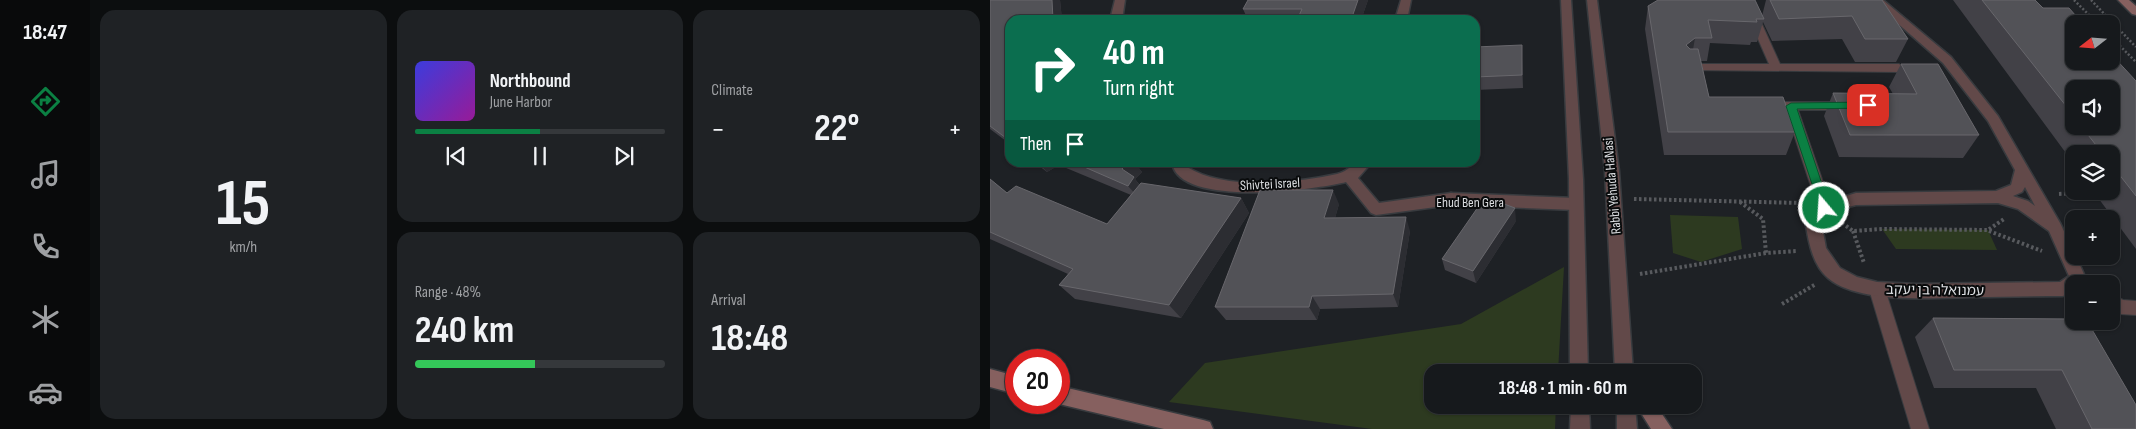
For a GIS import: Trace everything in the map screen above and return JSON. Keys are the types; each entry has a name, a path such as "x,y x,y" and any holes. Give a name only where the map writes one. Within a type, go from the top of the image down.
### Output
{"main road":[{"path":"2123,0 2136,12"},
{"path":"990,378 1005,381"},
{"path":"1070,398 1203,429"},
{"path":"1651,414 1662,429"}],"street":[{"path":"1117,15 1120,0"},
{"path":"1402,15 1406,0"},
{"path":"1566,0 1576,204 1579,364"},
{"name":"Rabbi Yehuda HaNasi","path":"1592,0 1614,198 1623,364"},
{"name":"עמנואלה בן יעקב","path":"1876,0 1947,60 1992,119 2038,195 2065,248"},
{"name":"Shivtei Israel","path":"1180,167 1180,170 1191,178 1218,185 1256,188 1349,176"},
{"path":"1349,176 1362,167"},
{"path":"1998,197 2017,188 2022,170"},
{"name":"Ehud Ben Gera","path":"1349,176 1376,209 1452,199 1576,204"},
{"name":"עמנואלה בן יעקב","path":"2055,227 2024,205 1998,197 1856,199 1824,208 1814,226 1818,250 1834,273 1853,283 1874,288 1916,291 2065,288"},
{"path":"1580,414 1580,429"},
{"path":"1626,414 1627,429"}],"lane":[{"path":"1746,0 1776,68"},
{"path":"1690,68 1899,68"},
{"path":"1756,106 1859,106"},
{"path":"1791,106 1824,208"},
{"path":"1874,288 1920,429"},
{"path":"2120,307 2136,308"}],"path":[{"path":"2074,0 2089,15"},
{"path":"2091,0 2136,47"},
{"path":"2120,46 2136,62"},
{"path":"2038,195 2065,194"},
{"path":"1614,198 1815,204 1824,208 1852,231 1874,288"},
{"path":"1740,202 1763,219 1766,253"},
{"path":"1988,230 2024,205"},
{"path":"1852,231 1882,229 1988,230 2065,259"},
{"path":"1618,278 1766,253 1818,250"},
{"path":"1782,304 1834,273"}],"green space":[{"path":"1670,215 1738,217 1742,249 1701,262 1673,253"},
{"path":"1882,229 1988,230 1997,250 1896,249"},
{"path":"1564,267 1558,364 1424,364 1424,414 1556,414 1555,429 1372,429 1169,402 1205,363 1461,324"}],"building":[{"path":"990,0 1052,0 1053,15 1005,15 1005,137 990,126"},
{"path":"1248,0 1358,0 1353,15 1299,15 1302,9 1243,9"},
{"path":"1658,0 1755,0 1764,19 1756,19 1757,22 1708,20 1712,38 1695,38 1686,45 1690,49 1698,49 1709,97 1783,97 1795,132 1668,132 1648,6"},
{"path":"1770,0 1882,0 1908,39 1865,39 1852,16 1779,19"},
{"path":"1982,0 2035,0 2043,8 2069,8 2075,15 2065,15 2065,70 2120,70 2120,64 2136,81 2136,196 2120,176 2120,145 2096,145 2088,135 2120,135 2120,80 2065,80 2065,105"},
{"path":"1522,45 1522,75 1480,77 1480,47"},
{"path":"1901,64 1938,64 1979,135 1850,135 1833,93 1917,94"},
{"path":"1084,167 1124,167 1122,169 1134,177 1128,186"},
{"path":"990,179 1007,193 1016,186 1107,224 1141,183 1241,198 1169,305 1059,285 1073,269 990,232"},
{"path":"1260,190 1333,190 1324,218 1406,217 1393,294 1312,296 1309,307 1215,307"},
{"path":"1485,197 1515,208 1473,271 1442,259"},
{"path":"1933,318 2065,319 2065,330 2092,330 2136,405 2136,429 2092,429 2062,370 1954,370"}],"route":[{"path":"1824,208 1791,106 1868,105"}]}
